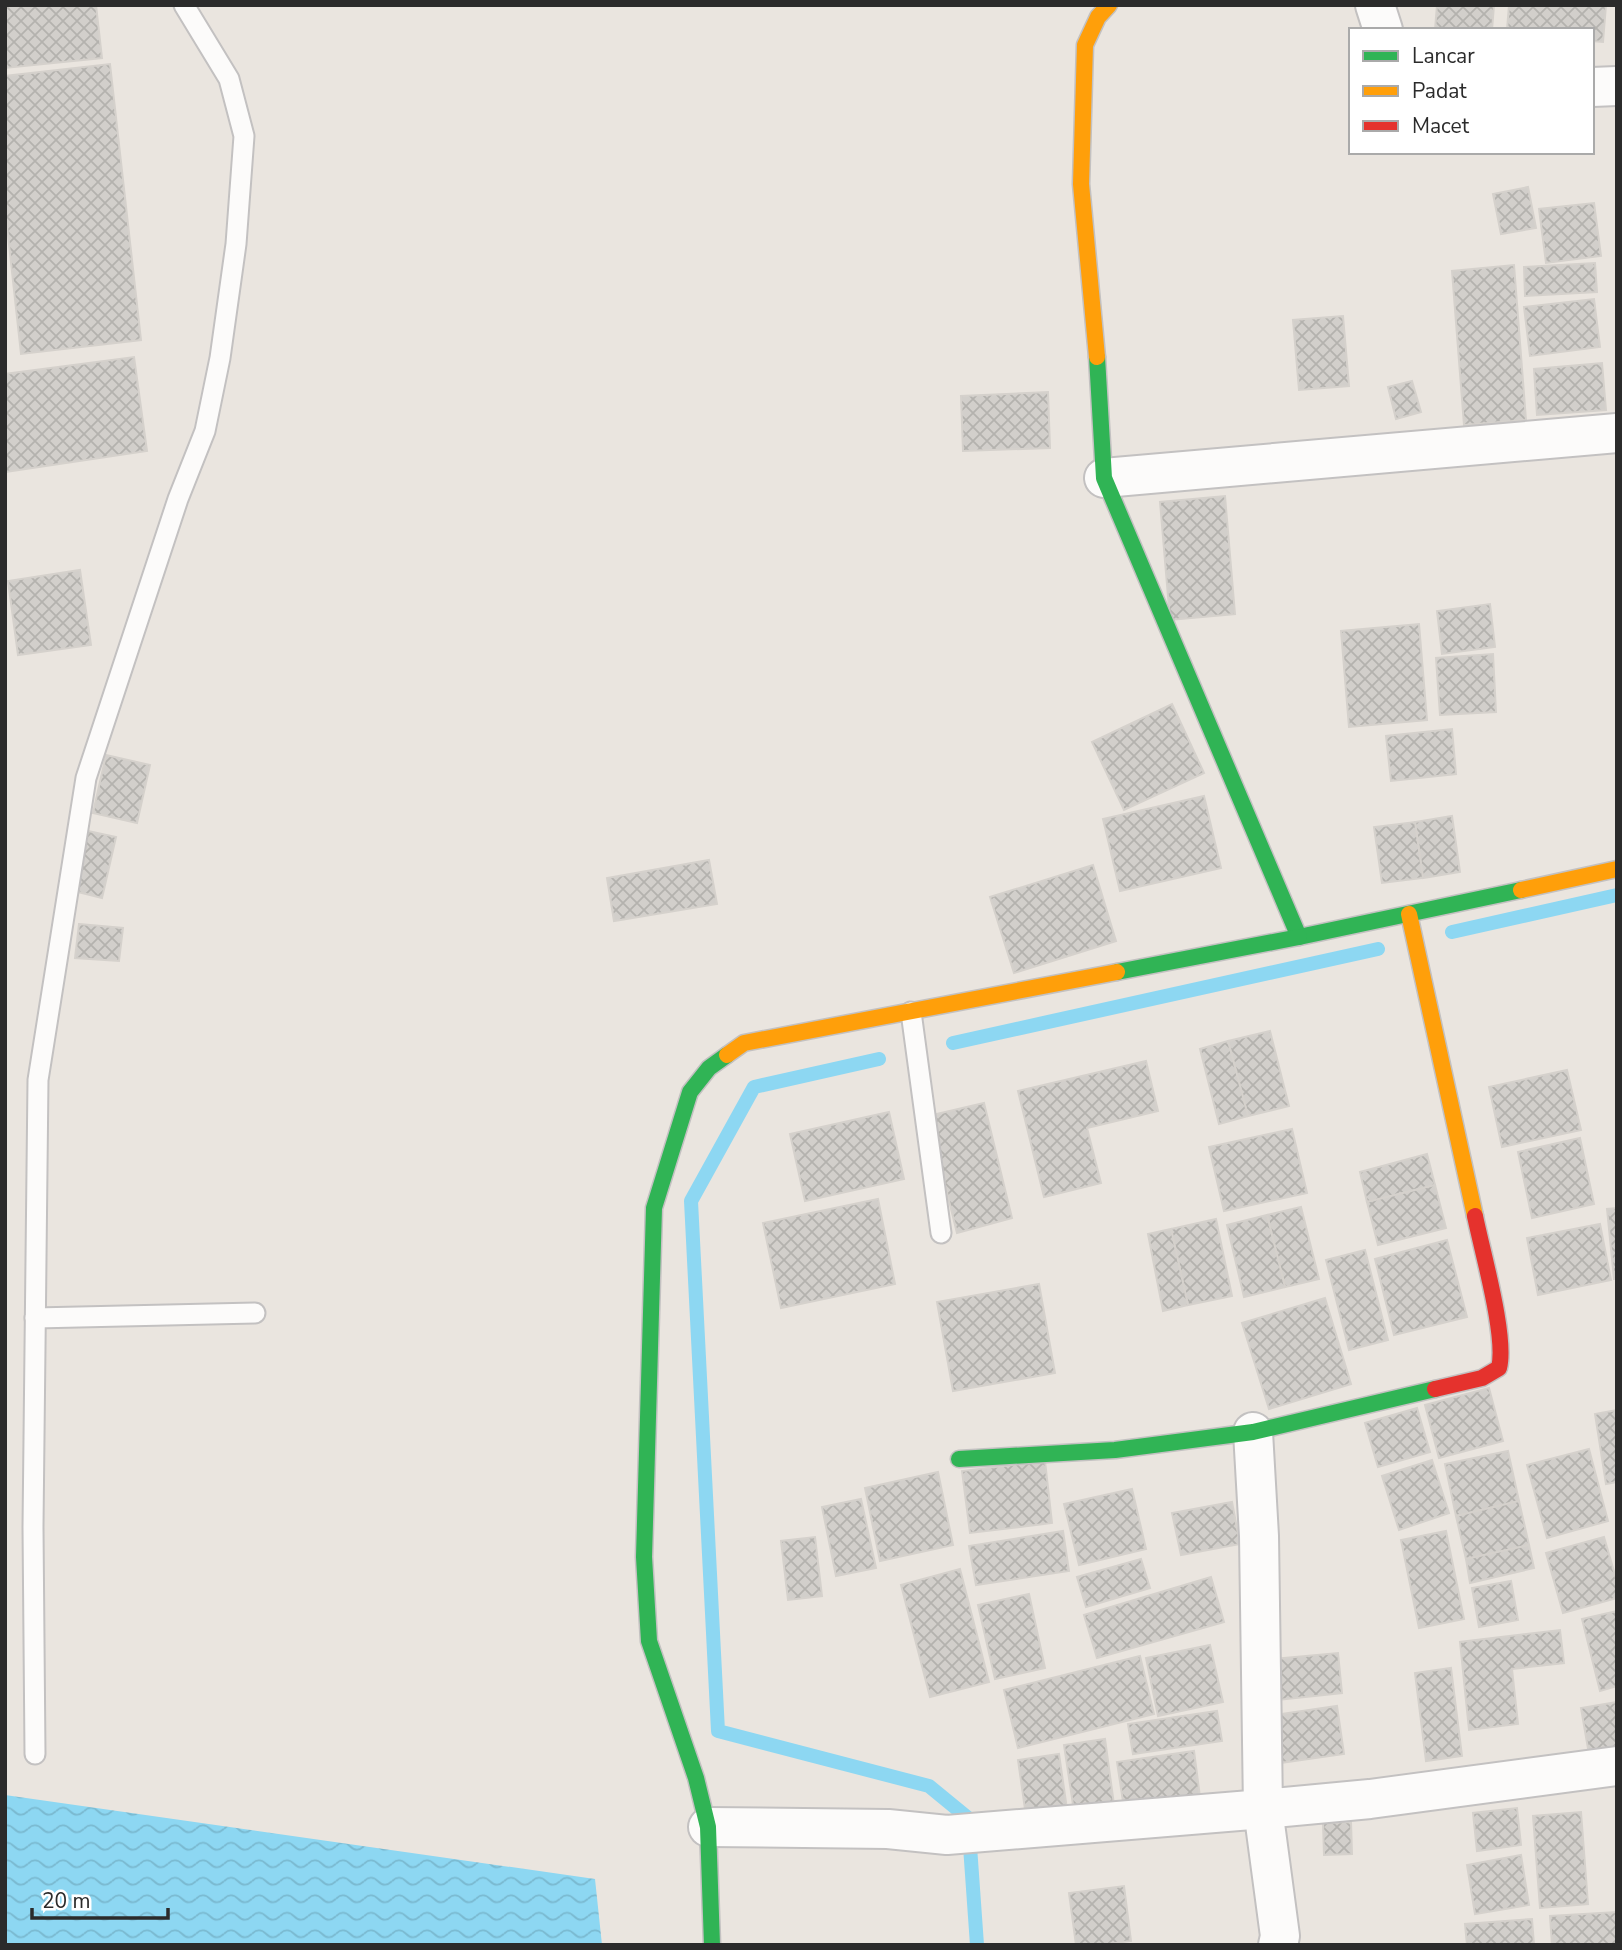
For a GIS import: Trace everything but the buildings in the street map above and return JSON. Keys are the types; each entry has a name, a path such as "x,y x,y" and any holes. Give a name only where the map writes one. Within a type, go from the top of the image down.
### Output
{"street":[{"path":"1109,5 1098,17 1085,45 1081,184 1096,330 1104,478 1299,937"},
{"path":"1375,5 1382,28"},
{"path":"1594,87 1617,86"},
{"path":"1104,478 1617,433"},
{"path":"712,1945 708,1827 696,1778 649,1641 644,1558 654,1208 690,1092 709,1068 744,1043 1299,937 1617,869"},
{"path":"959,1460 1115,1450 1253,1432 1482,1378 1499,1368 1502,1357 1496,1314 1409,914"},
{"path":"1253,1432 1259,1536 1263,1810 1280,1936 1278,1945"},
{"path":"708,1827 888,1829 947,1835 1370,1799 1617,1766"}],"lane":[{"path":"34,1754 37,1080 86,778 178,499 205,431 220,358 236,244 244,136 229,79 184,5"},
{"path":"911,1012 941,1233"},
{"path":"35,1318 255,1313"}],"water":[{"path":"5,1795 595,1879 602,1945 5,1945"}],"waterway":[{"path":"1452,932 1617,895"},
{"path":"953,1043 1378,949"},
{"path":"879,1059 754,1087 691,1201 718,1731 929,1786 968,1818 977,1945"}],"traffic: fast":[{"path":"1097,357 1104,478 1299,937 1521,890"},
{"path":"1117,972 1299,937"},
{"path":"712,1945 708,1827 696,1778 649,1641 644,1557 654,1208 690,1092 709,1068 727,1055"},
{"path":"959,1459 1115,1450 1253,1432 1435,1389"}],"traffic: slow":[{"path":"1097,357 1081,184 1085,45 1098,17 1109,5"},
{"path":"1521,890 1617,869"},
{"path":"1409,914 1475,1216"},
{"path":"727,1055 744,1043 1117,972"}],"traffic: jam":[{"path":"1435,1389 1482,1378 1499,1368 1501,1354 1497,1316 1475,1216"}]}
